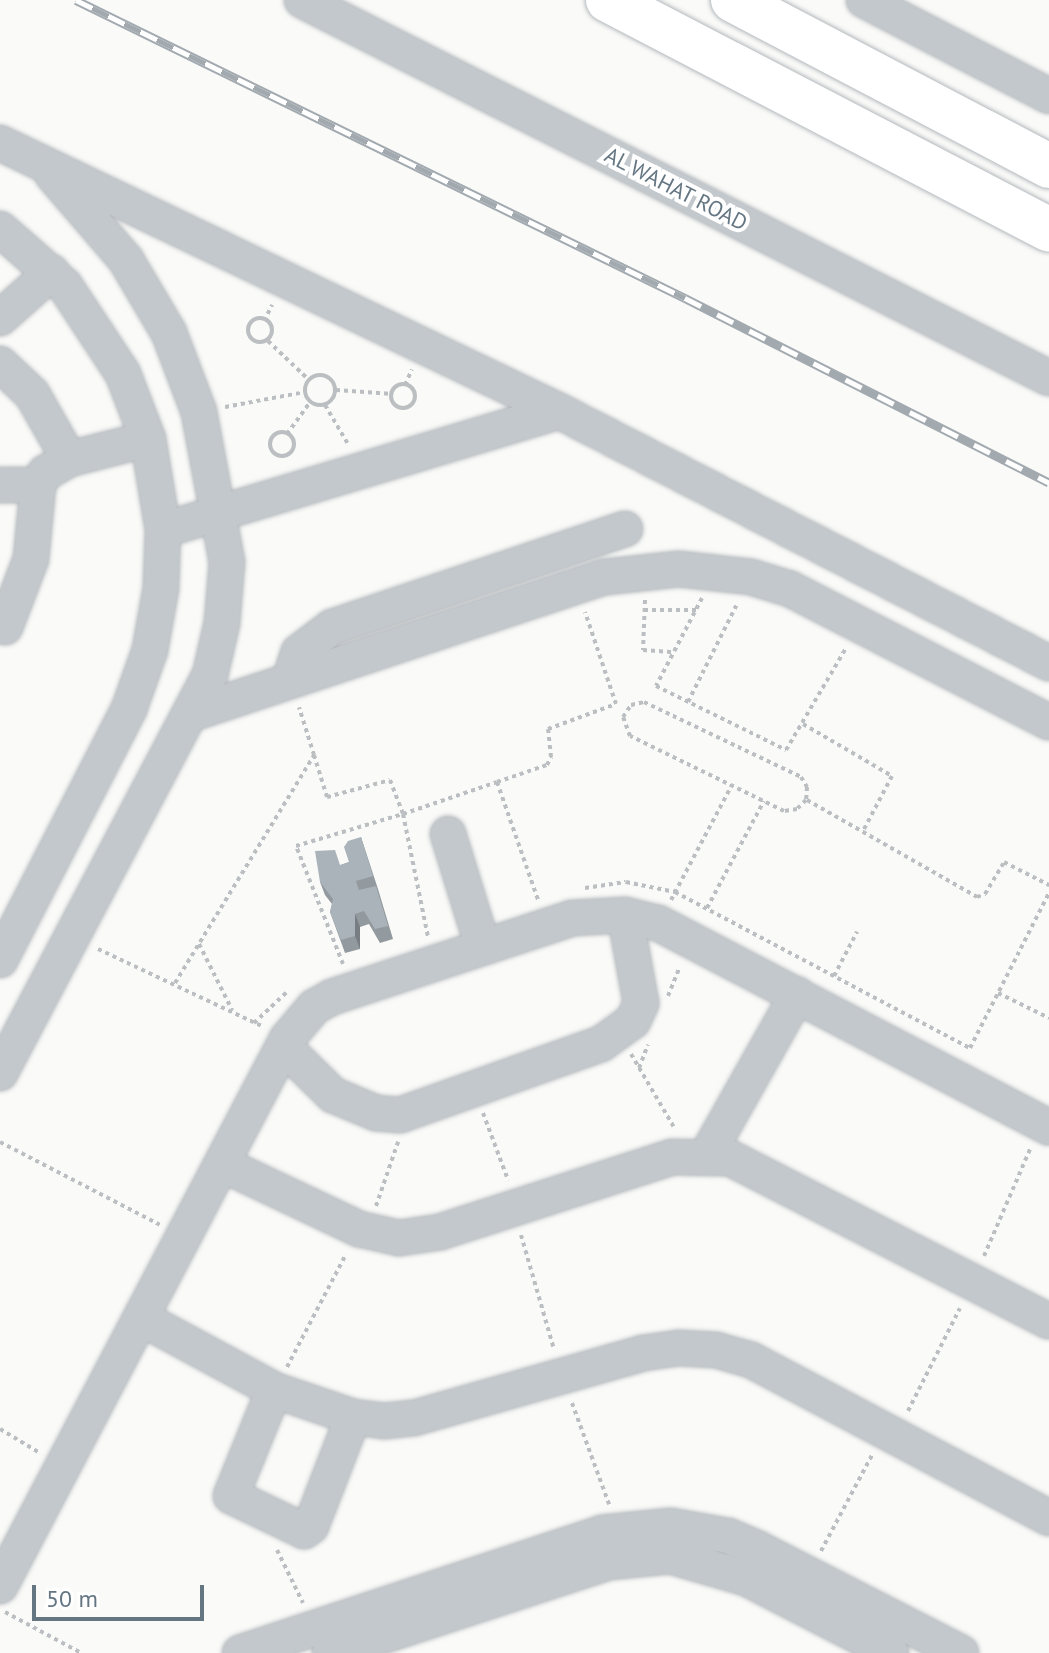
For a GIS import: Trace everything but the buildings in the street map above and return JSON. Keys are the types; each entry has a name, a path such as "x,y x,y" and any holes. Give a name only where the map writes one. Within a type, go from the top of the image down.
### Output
{"highway":[{"path":"608,0 1049,230"},
{"path":"733,0 1049,166"}],"street":[{"name":"AL WAHAT ROAD","path":"302,0 1049,378"},
{"path":"864,0 1049,96"},
{"path":"0,143 559,411 1049,663"},
{"path":"0,1073 193,713 210,675 222,623 227,562 199,412 169,333 126,260 43,164"},
{"path":"0,229 52,272 110,351 148,439 163,530 161,588 150,650 129,709 3,954 52,973"},
{"path":"0,318 52,272"},
{"path":"0,364 32,394 69,459"},
{"path":"163,530 559,411"},
{"path":"5,627 31,559 38,485 45,473 69,459 148,439"},
{"path":"0,485 38,485"},
{"path":"290,679 299,652 319,632 625,529"},
{"path":"846,616 856,563"},
{"path":"193,713 576,586 646,570 716,571 751,577 846,616 1049,722"},
{"path":"448,834 483,947"},
{"path":"286,1043 333,1095 376,1113 408,1112 619,1035 633,1021 641,1003 625,915"},
{"path":"0,1586 286,1043 314,1007 354,971 483,947 572,918 625,915 658,923 955,1078 1046,1118"},
{"path":"699,1155 808,1001"},
{"path":"222,1164 364,1230 399,1238 440,1232 515,1205 699,1155 752,1166 1049,1321"},
{"path":"141,1318 274,1390 353,1417 414,1418 643,1353 716,1350 751,1360 1049,1518"},
{"path":"274,1390 231,1496 265,1514 309,1530 353,1417"},
{"path":"492,1586 619,1529 701,1529 809,1575 940,1648"},
{"path":"240,1653 325,1640 492,1586 608,1562 670,1556 746,1578 891,1653"}],"path":[{"path":"268,341 273,323 253,318 248,336 268,341 309,380"},
{"path":"309,380 325,376 335,390"},
{"path":"309,380 305,392 310,402"},
{"path":"396,383 415,387 411,408 391,405 393,394 396,383"},
{"path":"335,390 393,394"},
{"path":"325,405 335,390"},
{"path":"199,412 305,392"},
{"path":"310,402 325,405 363,469"},
{"path":"287,434 310,402"},
{"path":"275,431 287,434 295,437 289,458 269,452 275,431"},
{"path":"646,570 643,650 674,652"},
{"path":"716,571 656,686 786,750 803,724 846,616"},
{"path":"688,702 751,577"},
{"path":"576,586 616,704 626,710"},
{"path":"644,610 696,610"},
{"path":"175,983 314,755 290,679"},
{"path":"644,702 801,777 807,787 806,800 791,811 630,736 622,724 626,710 644,702"},
{"path":"497,782 547,765 551,757 548,729 616,704"},
{"path":"803,724 892,776 863,831"},
{"path":"658,923 732,785"},
{"path":"806,800 977,897 985,894 1004,862 1049,885"},
{"path":"691,940 764,801"},
{"path":"354,971 294,847 403,814 429,935 425,942"},
{"path":"955,1078 1049,893"},
{"path":"808,1001 857,932"},
{"path":"74,937 175,983 286,1043"},
{"path":"199,944 233,1012"},
{"path":"998,993 1049,1018"},
{"path":"619,1035 699,1155"},
{"path":"474,1089 515,1205 561,1376 619,1529"},
{"path":"274,1390 364,1230 408,1112"},
{"path":"0,1142 184,1237"},
{"path":"0,1429 63,1467"},
{"path":"809,1575 886,1429"},
{"path":"265,1514 296,1592 325,1640"},
{"path":"0,1609 81,1653"}],"railway":[{"path":"76,0 685,298 1049,483"}]}
